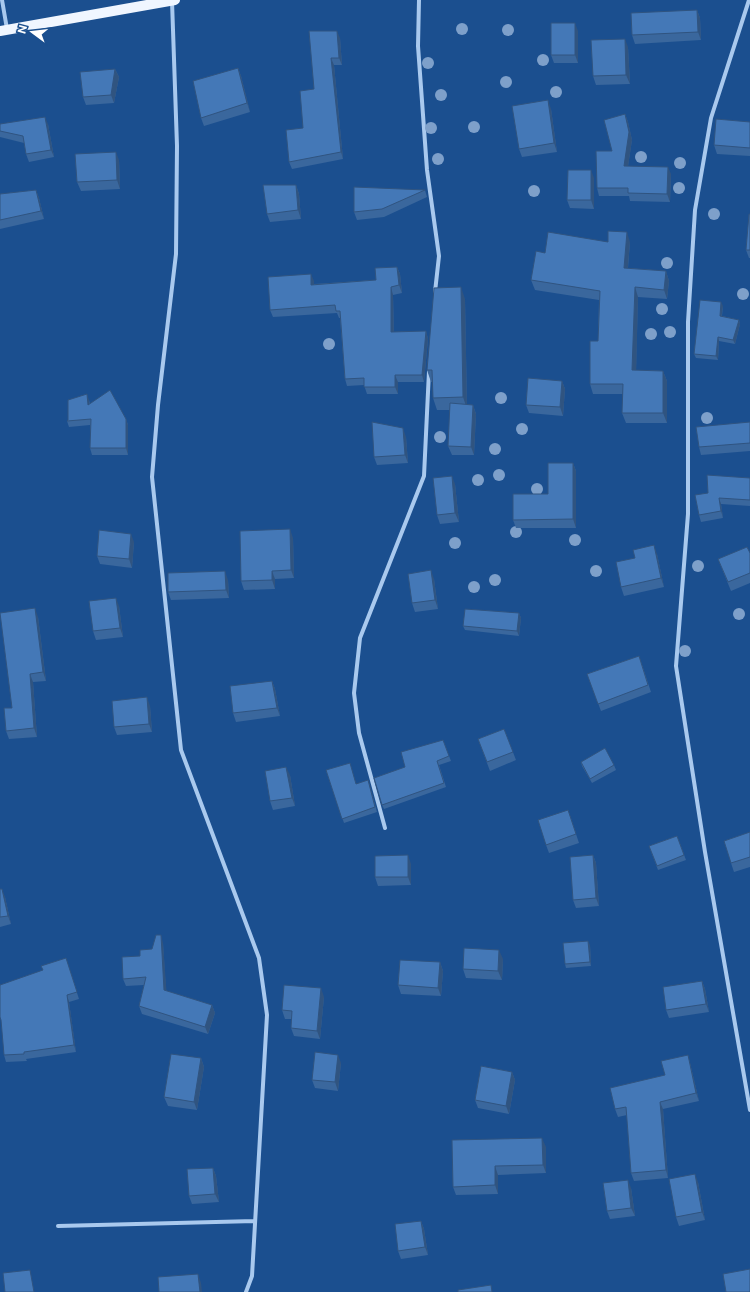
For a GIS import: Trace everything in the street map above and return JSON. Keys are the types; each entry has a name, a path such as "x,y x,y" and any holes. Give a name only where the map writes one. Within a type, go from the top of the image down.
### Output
{"main road":[{"path":"4,30 173,0"}],"street":[{"path":"2,0 4,30"},
{"path":"173,0 177,146 176,254 158,405 152,477 181,750 258,958 267,1015 252,1276 246,1292"},
{"path":"419,0 418,46 427,170 439,256 435,294"},
{"path":"749,0 711,118 695,210 688,322 688,514 676,666 705,852 750,1110"},
{"path":"385,828 359,733 354,693 360,638 424,476 430,362"},
{"path":"58,1226 255,1221"}],"building":[{"path":"697,10 698,32 632,35 631,13"},
{"path":"551,23 575,23 575,55 551,55"},
{"path":"309,31 337,31 339,58 331,58 341,152 289,162 286,130 303,128 300,91 314,89"},
{"path":"625,39 626,75 593,76 591,40"},
{"path":"238,68 247,103 201,118 193,81"},
{"path":"115,69 111,95 83,97 80,72"},
{"path":"548,100 554,143 519,149 512,106"},
{"path":"625,114 629,132 624,166 668,167 667,194 628,193 628,188 597,188 596,151 612,151 604,120"},
{"path":"45,117 51,150 26,154 23,136 0,131 0,124"},
{"path":"716,119 750,122 750,148 714,145"},
{"path":"116,152 117,180 77,182 75,154"},
{"path":"568,170 591,170 591,200 567,200"},
{"path":"263,185 296,185 298,210 267,214"},
{"path":"354,187 425,190 382,209 354,212"},
{"path":"36,190 41,211 0,220 0,194"},
{"path":"749,214 750,250 746,250"},
{"path":"608,231 627,232 624,268 666,271 664,290 635,287 632,370 663,371 663,413 622,413 623,384 590,384 590,341 598,341 600,291 531,280 536,251 545,253 548,232 608,242"},
{"path":"397,267 399,285 391,287 391,332 426,331 422,375 395,375 395,387 364,387 364,378 345,379 340,311 336,311 335,305 270,310 268,277 311,274 311,285 376,280 375,268"},
{"path":"461,287 463,397 433,398 432,370 427,370 434,288"},
{"path":"700,300 721,302 720,316 739,320 733,340 718,337 716,356 694,354"},
{"path":"528,378 562,381 560,407 526,405"},
{"path":"110,390 126,419 126,448 90,448 91,419 67,421 68,400 87,394 88,405"},
{"path":"450,403 473,405 471,447 448,446"},
{"path":"372,422 403,428 405,455 374,457"},
{"path":"750,422 750,443 699,447 696,427"},
{"path":"548,463 573,463 573,519 513,520 513,494 548,494"},
{"path":"707,475 750,478 750,500 719,498 721,511 699,515 695,495 708,493"},
{"path":"452,476 455,513 437,515 433,478"},
{"path":"290,529 291,570 272,571 272,580 241,581 240,531"},
{"path":"99,530 131,534 129,559 97,556"},
{"path":"654,545 661,578 621,587 616,562 635,558 633,550"},
{"path":"747,547 750,553 750,573 728,582 718,559"},
{"path":"431,570 435,600 412,603 408,574"},
{"path":"225,571 226,590 168,592 168,573"},
{"path":"116,598 120,628 93,631 89,601"},
{"path":"35,608 43,672 30,674 34,728 6,731 4,708 12,708 0,613"},
{"path":"465,609 519,613 517,631 463,626"},
{"path":"639,656 648,685 598,704 587,674"},
{"path":"272,681 277,708 233,713 230,686"},
{"path":"147,697 149,724 114,727 112,701"},
{"path":"504,729 513,752 487,762 478,739"},
{"path":"443,740 449,756 437,761 444,783 382,805 374,778 405,767 401,752"},
{"path":"605,748 614,765 590,779 581,762"},
{"path":"350,763 356,784 368,780 375,807 342,819 326,770"},
{"path":"286,767 292,798 270,801 265,771"},
{"path":"568,810 576,834 546,845 538,820"},
{"path":"750,832 750,857 731,863 724,841"},
{"path":"677,836 684,855 657,866 649,846"},
{"path":"408,855 408,877 375,877 375,856"},
{"path":"593,855 596,898 573,900 570,857"},
{"path":"0,889 2,889 8,916 0,917"},
{"path":"156,935 161,935 164,990 212,1005 205,1027 139,1006 146,977 123,979 122,957 140,956 140,950 152,949"},
{"path":"588,941 590,962 565,964 563,943"},
{"path":"464,948 499,950 498,971 463,969"},
{"path":"66,958 77,992 67,995 74,1045 24,1052 24,1054 4,1055 0,1017 0,985 43,970 41,966"},
{"path":"400,960 440,962 438,988 398,985"},
{"path":"702,981 706,1004 666,1010 663,987"},
{"path":"284,985 321,988 317,1031 291,1028 292,1011 282,1010"},
{"path":"315,1052 338,1055 335,1082 312,1080"},
{"path":"171,1054 201,1058 194,1102 164,1097"},
{"path":"688,1055 696,1093 660,1102 666,1170 631,1173 626,1107 615,1109 610,1088 665,1075 661,1061"},
{"path":"481,1066 512,1072 506,1106 475,1100"},
{"path":"542,1138 543,1165 495,1166 495,1185 453,1187 452,1140"},
{"path":"213,1168 215,1194 189,1196 187,1169"},
{"path":"695,1174 702,1212 676,1217 669,1179"},
{"path":"628,1180 631,1208 607,1211 603,1183"},
{"path":"421,1221 425,1247 398,1251 395,1224"},
{"path":"750,1269 750,1292 726,1292 723,1274"},
{"path":"30,1270 34,1292 5,1292 3,1273"},
{"path":"198,1274 200,1292 159,1292 158,1277"},
{"path":"491,1285 492,1292 458,1292 458,1290"}]}
